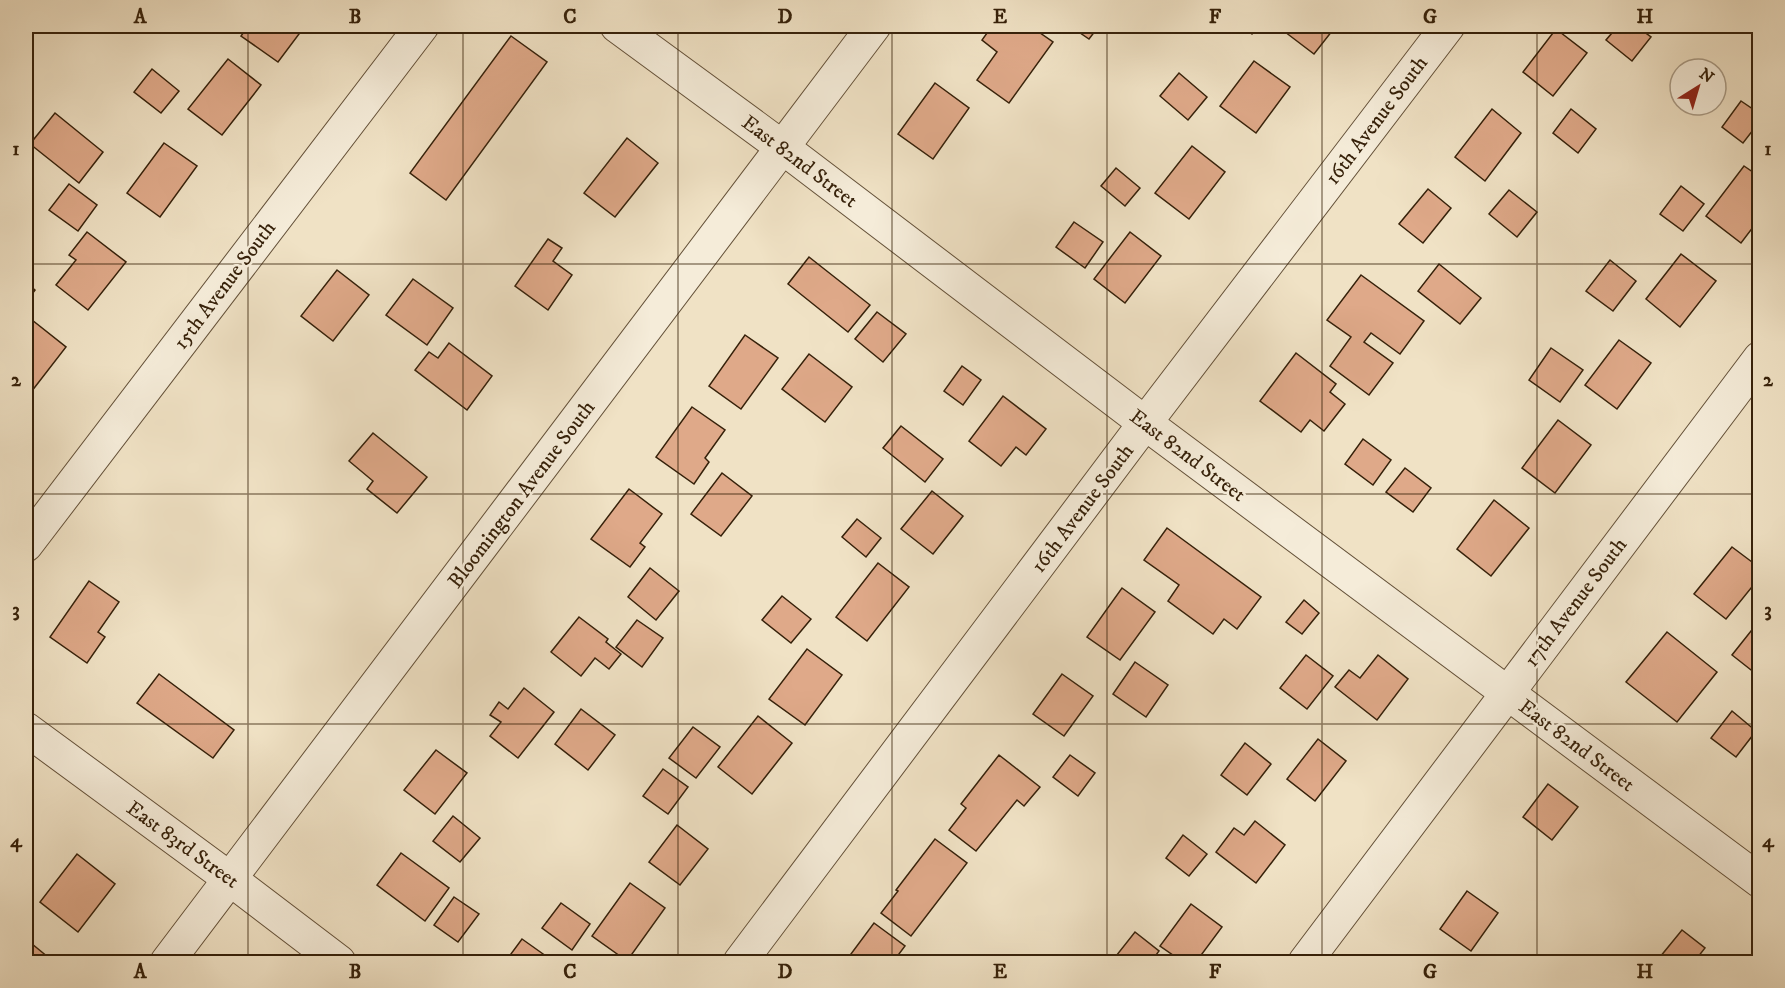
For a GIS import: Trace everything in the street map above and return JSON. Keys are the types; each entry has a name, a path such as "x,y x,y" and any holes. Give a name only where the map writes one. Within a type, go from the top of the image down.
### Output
{"street":[{"name":"15th Avenue South","path":"26,545 422,26"},
{"name":"East 82nd Street","path":"617,26 782,147 1145,423 1507,693 1757,875"},
{"name":"Bloomington Avenue South","path":"167,963 874,26"},
{"name":"16th Avenue South","path":"740,963 1145,423 1448,26"},
{"name":"17th Avenue South","path":"1305,963 1760,357"},
{"name":"East 83rd Street","path":"26,729 230,879 339,963"}],"building":[{"path":"248,26 305,26 278,62 241,36"},
{"path":"992,26 1030,26 1053,42 1009,103 977,80 997,52 982,40"},
{"path":"1070,26 1099,26 1089,39"},
{"path":"1242,26 1259,26 1252,34"},
{"path":"1290,26 1336,26 1314,54 1285,32"},
{"path":"1618,26 1636,26 1651,37 1632,61 1606,40"},
{"path":"1556,29 1587,53 1553,96 1523,72"},
{"path":"511,36 547,62 446,200 410,173"},
{"path":"228,59 261,85 222,135 188,109"},
{"path":"1254,61 1290,87 1256,133 1220,106"},
{"path":"152,69 179,91 161,113 134,92"},
{"path":"1179,73 1207,97 1188,120 1160,96"},
{"path":"935,83 969,108 933,159 898,134"},
{"path":"1741,101 1760,114 1760,121 1743,143 1722,127"},
{"path":"1492,109 1521,133 1485,181 1455,157"},
{"path":"1571,109 1596,129 1578,153 1553,133"},
{"path":"55,113 103,152 79,183 30,144"},
{"path":"627,138 658,163 615,217 584,193"},
{"path":"164,143 197,166 160,217 127,193"},
{"path":"1192,146 1225,172 1189,219 1155,193"},
{"path":"1744,166 1760,177 1760,218 1741,243 1706,216"},
{"path":"1116,168 1140,188 1125,206 1101,186"},
{"path":"69,184 97,205 78,231 49,210"},
{"path":"1681,186 1704,204 1683,231 1660,214"},
{"path":"1428,189 1451,208 1423,243 1399,224"},
{"path":"1509,190 1537,212 1517,237 1489,214"},
{"path":"1074,222 1103,242 1085,268 1056,247"},
{"path":"87,232 126,262 88,310 56,285 76,260 69,255"},
{"path":"1130,232 1161,256 1125,303 1094,279"},
{"path":"548,239 562,248 553,261 572,275 548,310 515,286"},
{"path":"1681,254 1716,281 1680,327 1646,299"},
{"path":"809,257 870,305 848,332 788,284"},
{"path":"1610,260 1636,281 1613,311 1586,291"},
{"path":"1439,264 1481,298 1460,324 1418,291"},
{"path":"337,270 369,295 333,341 301,316"},
{"path":"1361,275 1424,321 1400,354 1371,333 1364,342 1393,363 1369,395 1330,366 1351,337 1327,320"},
{"path":"413,279 453,308 427,345 386,315"},
{"path":"26,282 35,290 26,302"},
{"path":"877,312 906,334 883,362 855,339"},
{"path":"27,316 66,347 28,396 26,395"},
{"path":"745,335 778,358 741,409 709,386"},
{"path":"1619,340 1651,363 1617,409 1585,385"},
{"path":"449,343 492,376 467,410 415,370 429,352 438,358"},
{"path":"1551,348 1583,370 1560,402 1529,380"},
{"path":"1296,353 1336,384 1330,392 1345,404 1324,431 1310,420 1301,432 1260,401"},
{"path":"809,354 852,387 825,422 782,389"},
{"path":"962,366 981,380 963,405 944,391"},
{"path":"1003,396 1046,429 1026,455 1016,447 1001,466 969,441"},
{"path":"692,407 725,430 705,458 709,462 694,484 656,457"},
{"path":"1558,420 1591,445 1555,493 1522,468"},
{"path":"901,426 943,459 925,482 883,448"},
{"path":"373,433 427,477 397,513 367,489 373,481 349,461"},
{"path":"1363,439 1391,460 1373,485 1345,464"},
{"path":"1405,468 1431,488 1413,512 1386,492"},
{"path":"722,473 752,496 721,536 691,514"},
{"path":"629,489 662,514 640,543 645,547 630,567 591,539"},
{"path":"932,491 963,516 933,554 901,529"},
{"path":"1494,500 1529,528 1491,576 1457,549"},
{"path":"857,519 881,538 866,557 842,537"},
{"path":"1167,528 1261,597 1237,629 1224,619 1213,634 1168,601 1179,585 1144,560"},
{"path":"1732,547 1760,568 1760,577 1726,619 1694,594"},
{"path":"878,563 909,587 867,641 836,617"},
{"path":"650,568 679,591 656,620 628,597"},
{"path":"89,581 119,602 98,632 105,637 87,663 50,637"},
{"path":"1122,588 1155,612 1120,660 1087,637"},
{"path":"782,596 811,619 791,643 762,620"},
{"path":"1304,600 1319,613 1302,634 1286,622"},
{"path":"579,617 608,639 606,642 621,654 609,669 595,658 581,676 551,652"},
{"path":"637,620 663,638 642,667 616,647"},
{"path":"1751,631 1760,638 1760,677 1732,655"},
{"path":"1667,632 1717,672 1677,722 1626,682"},
{"path":"807,649 842,675 805,725 769,699"},
{"path":"1306,655 1333,676 1307,709 1280,688"},
{"path":"1378,655 1408,679 1377,720 1335,687 1349,670 1360,678"},
{"path":"1135,662 1168,685 1146,717 1113,694"},
{"path":"159,674 234,730 213,758 137,703"},
{"path":"1062,674 1093,696 1064,736 1033,714"},
{"path":"524,688 554,712 518,758 490,736 501,722 490,715 499,702 508,709"},
{"path":"581,709 615,735 588,770 555,744"},
{"path":"1732,711 1756,731 1736,757 1711,738"},
{"path":"758,716 792,743 752,794 718,767"},
{"path":"693,727 720,747 696,778 669,758"},
{"path":"1318,739 1346,761 1315,801 1287,779"},
{"path":"1245,743 1271,764 1247,795 1221,775"},
{"path":"436,750 467,773 435,814 404,790"},
{"path":"999,755 1040,787 1024,806 1017,800 976,851 949,830 966,808 961,804"},
{"path":"1070,755 1095,773 1078,796 1053,777"},
{"path":"663,769 688,787 668,814 643,796"},
{"path":"1548,784 1578,807 1552,840 1523,817"},
{"path":"453,816 480,838 460,862 433,841"},
{"path":"1255,821 1285,845 1256,883 1216,852 1234,828 1244,835"},
{"path":"677,825 708,849 680,885 649,862"},
{"path":"1183,835 1207,854 1189,876 1166,858"},
{"path":"935,839 967,863 911,936 881,913"},
{"path":"401,853 449,888 425,921 377,885"},
{"path":"77,854 115,884 78,932 40,902"},
{"path":"630,883 665,908 627,961 592,936"},
{"path":"1467,891 1498,913 1471,951 1440,929"},
{"path":"454,897 479,914 458,942 434,925"},
{"path":"561,903 590,924 572,950 542,928"},
{"path":"1191,904 1222,927 1196,962 1183,962 1160,946"},
{"path":"874,923 905,946 893,962 845,962"},
{"path":"1682,930 1705,948 1694,962 1666,962 1660,957"},
{"path":"1135,932 1159,951 1151,962 1125,962 1116,956"},
{"path":"26,939 54,962 26,962"},
{"path":"522,939 553,961 505,962"}]}
